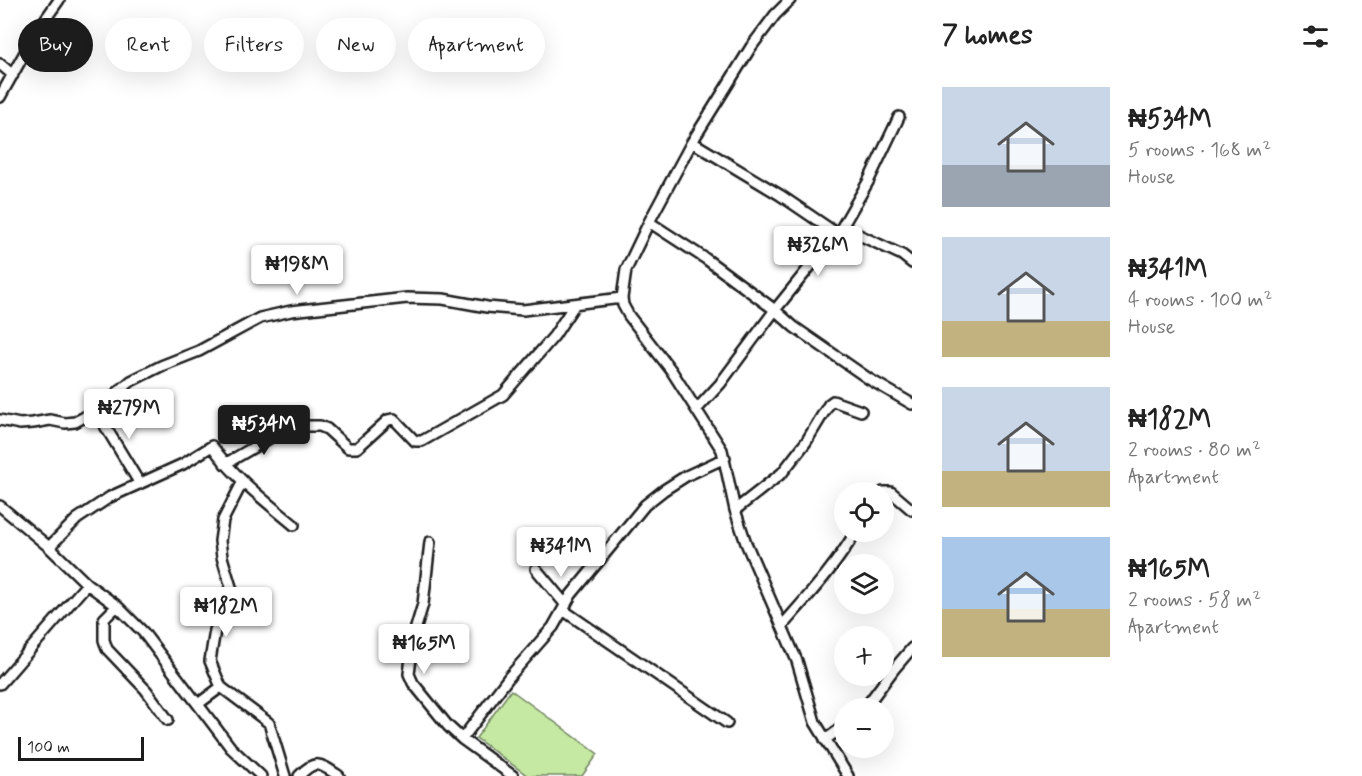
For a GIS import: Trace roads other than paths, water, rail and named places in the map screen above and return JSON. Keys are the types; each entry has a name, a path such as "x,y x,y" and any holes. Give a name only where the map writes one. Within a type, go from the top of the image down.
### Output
{"street":[{"path":"0,97 37,31 59,0"},
{"path":"790,0 775,15 751,47 692,142 626,270 622,305 671,370 723,450 735,510 746,543 797,661 815,722 848,776"},
{"path":"0,64 13,75"},
{"path":"697,409 720,384 839,230 868,182 899,117"},
{"path":"692,142 839,230 902,255 912,263"},
{"path":"650,222 706,259 775,310 794,327 859,372 912,404"},
{"path":"0,420 20,424 50,420 75,422 96,411 131,381 160,366 199,351 260,318 291,311 407,297 443,299 487,307 523,310 622,298"},
{"path":"225,464 290,426 320,426 352,450 388,420 394,419 415,441 422,441 503,395 554,336 575,304"},
{"path":"735,510 786,468 806,442 829,404 833,401 861,411"},
{"path":"96,411 140,484"},
{"path":"49,547 87,512 110,497 183,464 212,446 242,483 294,525"},
{"path":"462,739 509,676 553,627 571,595 645,505 686,476 725,458"},
{"path":"242,483 221,528 222,556 234,597 234,606 214,630 210,661 221,687 269,723 285,776"},
{"path":"894,495 912,510"},
{"path":"0,506 49,547 87,584 117,606 143,632 231,748 261,776"},
{"path":"430,542 423,603 414,634 409,674 413,683 448,726 513,776"},
{"path":"782,626 813,591 850,542"},
{"path":"536,569 565,608 727,723"},
{"path":"0,684 87,584"},
{"path":"117,606 104,619 104,640 107,649 146,690 168,720"},
{"path":"872,698 912,648"},
{"path":"198,704 221,687"},
{"path":"825,740 834,733"},
{"path":"299,776 314,764 325,767 339,776"}]}
